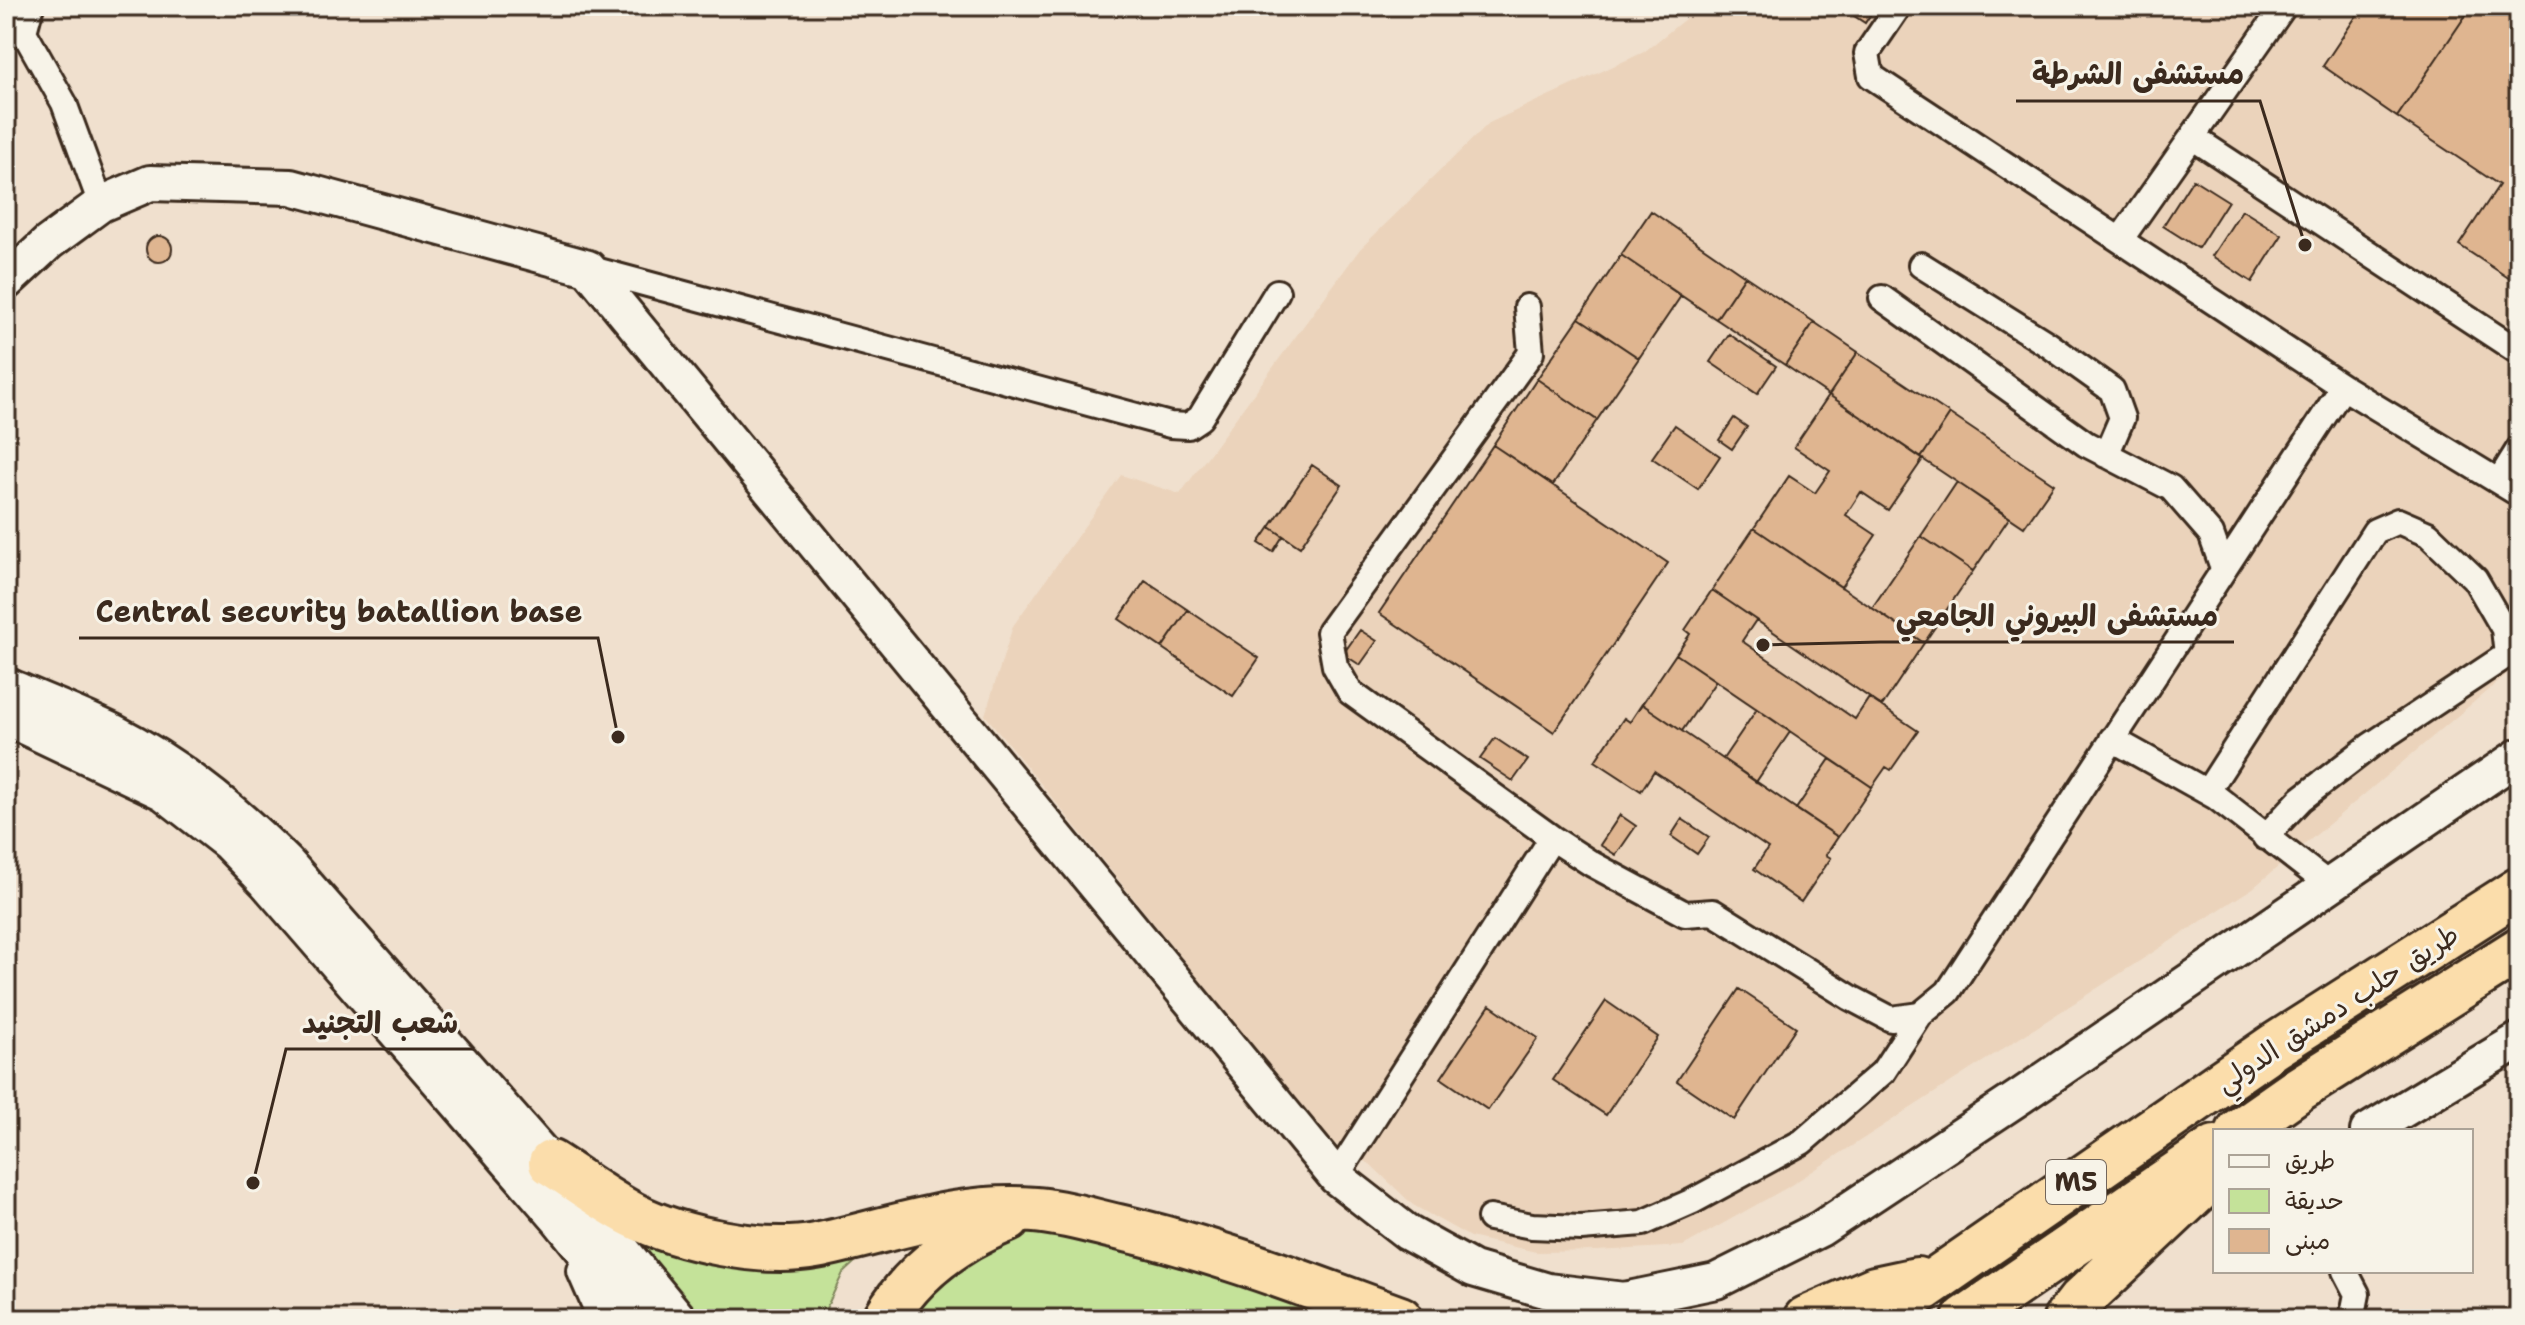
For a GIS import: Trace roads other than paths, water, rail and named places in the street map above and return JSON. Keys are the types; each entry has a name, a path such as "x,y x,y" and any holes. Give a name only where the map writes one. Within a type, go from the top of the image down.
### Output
{"highway":[{"name":"طريق حلب دمشق الدولي","path":"1879,1319 2274,1046 2519,890"},
{"name":"طريق حلب دمشق الدولي","path":"2242,1129 2299,1089 2519,950"},
{"path":"2259,1129 2299,1089"},
{"name":"M5","path":"1965,1319 2213,1149"},
{"path":"551,1163 633,1215 685,1234 739,1245 814,1246 942,1216 992,1209 1037,1210 1193,1246 1355,1309 1400,1319"},
{"path":"2066,1319 2080,1301 2198,1207 2213,1178"},
{"path":"885,1319 904,1292 942,1255 987,1227 1037,1210"},
{"path":"1806,1319 1875,1289 1943,1275"}],"street":[{"path":"31,6 15,30 64,103 101,204"},
{"path":"1899,6 1867,53 1871,76 2343,387 2509,488 2519,449"},
{"path":"2120,240 2284,6"},
{"path":"2192,137 2519,352"},
{"path":"6,282 48,243 101,204 150,183 291,187 1170,425 1188,426 1200,418 1277,292"},
{"path":"1921,265 2049,345 2112,390 2122,418 2106,455"},
{"path":"588,268 1336,1177 1408,1233 1473,1269 1548,1291 1624,1300 1716,1281 1820,1229 2021,1096 2519,756"},
{"path":"1882,298 2086,444 2171,488 2211,534 2223,568"},
{"path":"1527,307 1531,353 1329,632 1335,666 1350,692 1552,838 1685,914 1713,912 1851,998 1891,1019 1920,1015"},
{"path":"1490,1218 1532,1226 1597,1227 1643,1223 1693,1201 1802,1142 1883,1072 1920,1015 1948,992 2343,387"},
{"path":"2207,792 2375,531 2398,521 2428,534 2475,579 2504,629 2507,655 2370,746 2301,799 2265,837"},
{"path":"6,685 115,733 174,768 245,822 287,863 551,1163 679,1319"},
{"path":"6,718 164,793 227,842 276,894 559,1220 639,1319"},
{"path":"2112,739 2207,792 2328,884"},
{"path":"1336,1177 1552,838"},
{"path":"2371,1129 2519,1040"},
{"path":"559,1220 606,1319"},
{"path":"2346,1273 2357,1294 2352,1319"}],"place":[{"name":"مستشفى الشرطة","path":"2305,245"},
{"name":"مستشفى البيروني الجامعي","path":"1763,645"},
{"name":"Central security batallion base","path":"618,737"},
{"name":"شعب التجنيد","path":"253,1183"}]}
